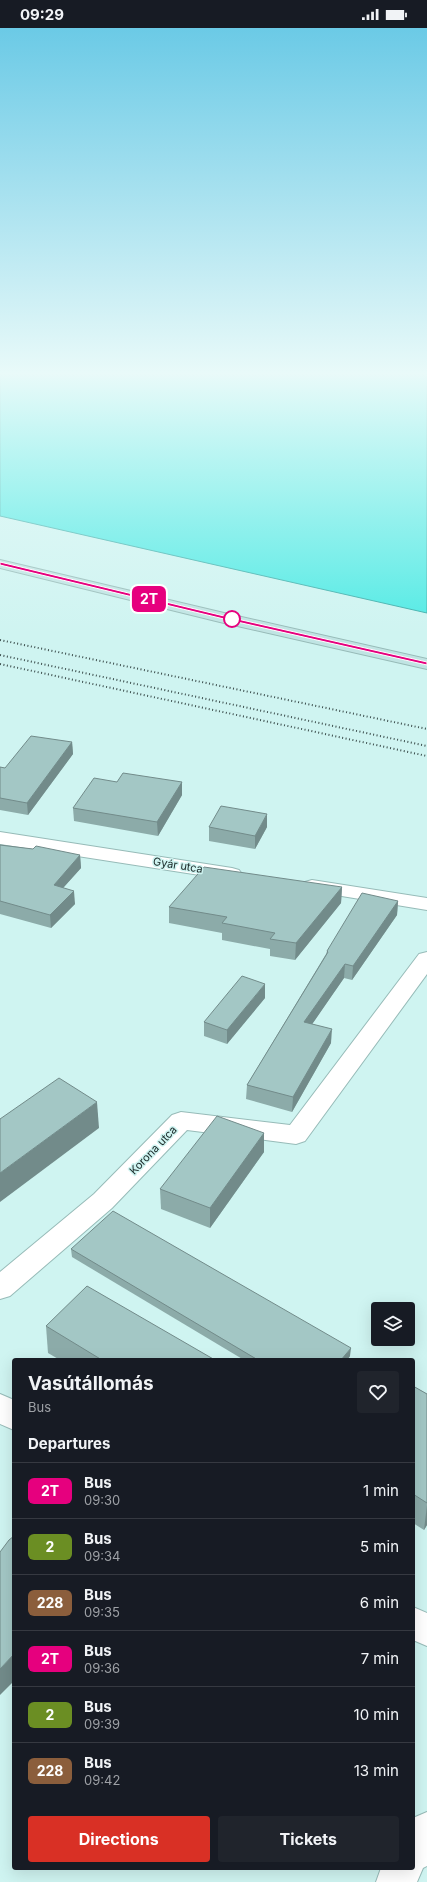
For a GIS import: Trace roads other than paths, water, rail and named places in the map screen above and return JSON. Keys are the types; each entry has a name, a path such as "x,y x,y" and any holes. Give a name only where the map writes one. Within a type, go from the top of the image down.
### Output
{"street":[{"path":"0,564 216,616 427,664"},
{"name":"Gyár utca","path":"0,838 251,876"},
{"path":"290,882 427,904"},
{"name":"Korona utca","path":"0,1288 103,1201 182,1121 296,1135 427,959"},
{"path":"0,1407 12,1416"},
{"path":"415,1624 427,1630"},
{"path":"415,1850 427,1831"},
{"path":"395,1882 403,1870"}],"water":[{"path":"0,462 427,462 427,613 0,516"}],"railway":[{"path":"0,640 427,729"},
{"path":"0,655 427,746"},
{"path":"0,664 427,756"}]}
